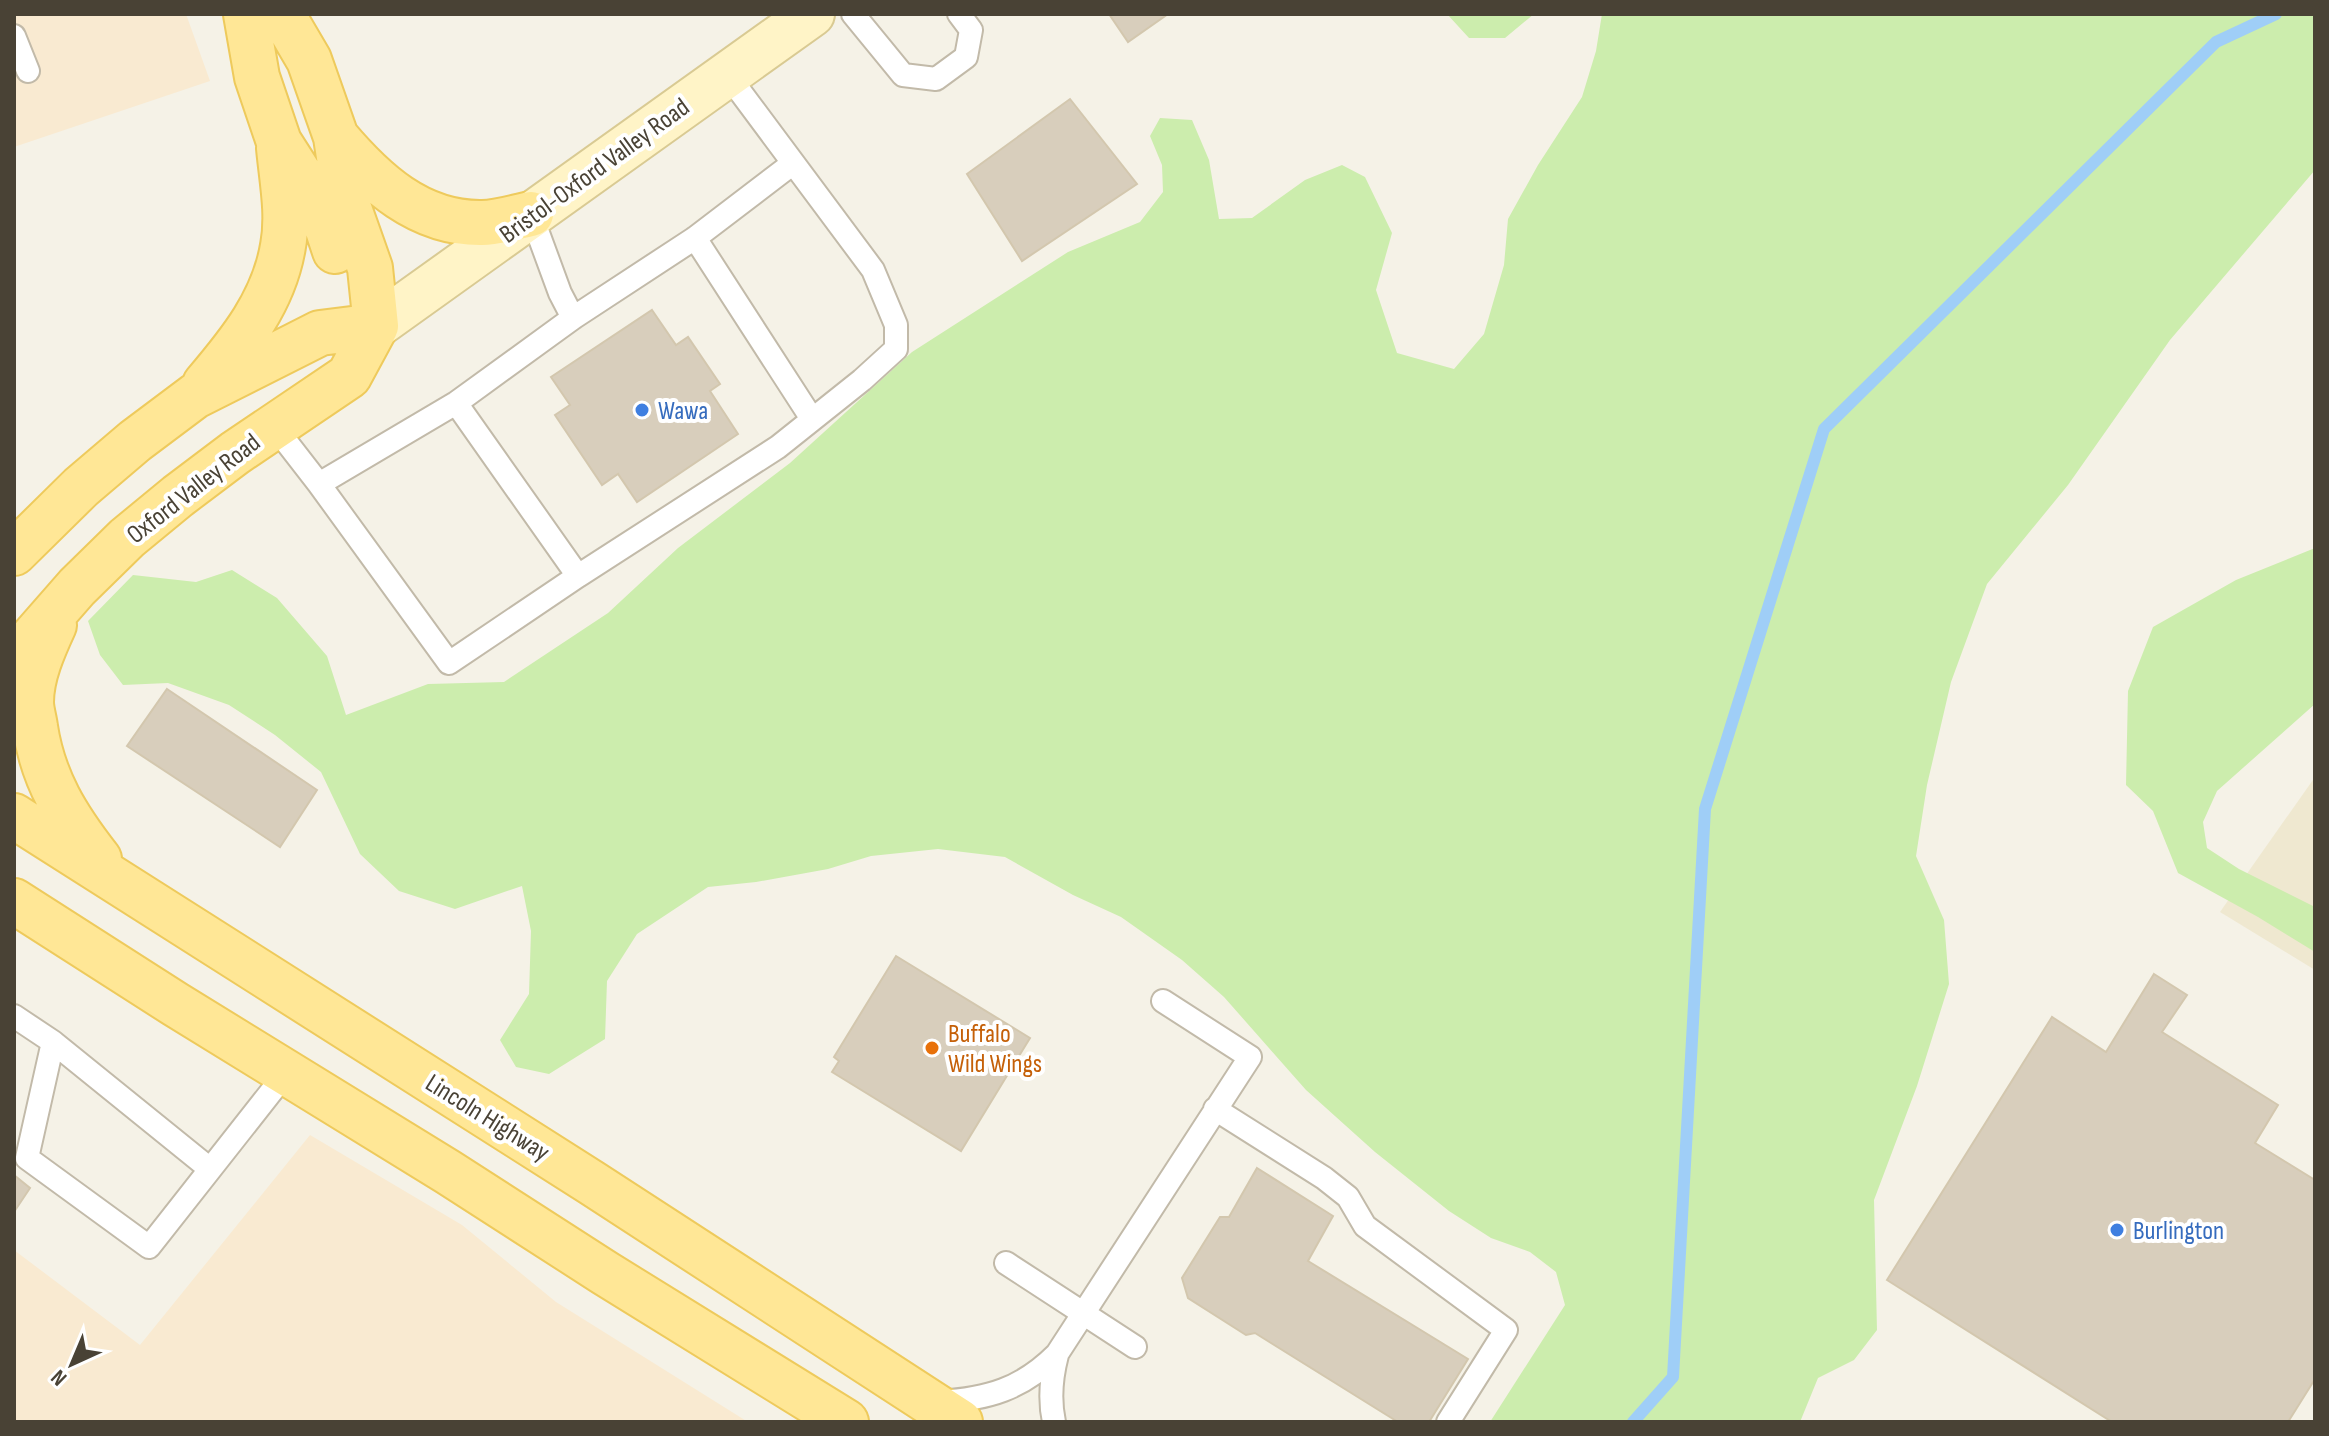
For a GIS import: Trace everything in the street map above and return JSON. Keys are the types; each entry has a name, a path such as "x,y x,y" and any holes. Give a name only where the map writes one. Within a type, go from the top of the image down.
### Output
{"main road":[{"path":"195,396 238,345 260,312 275,278 283,246 285,214 279,142 257,77 246,14"},
{"path":"282,14 309,60 336,137 345,197 370,268 376,326"},
{"name":"Bristol-Oxford Valley Road","path":"376,326 812,14"},
{"path":"336,137 362,168 390,193 420,210 454,221 484,223 531,214"},
{"path":"279,142 320,206 344,277 376,326"},
{"path":"18,546 135,441 195,396 320,333 376,326"},
{"name":"Oxford Valley Road","path":"14,659 77,587 127,538 178,496 349,376 376,326"},
{"path":"77,587 39,659 31,702 38,747 52,788 73,826 115,880"},
{"name":"Lincoln Highway","path":"14,816 592,1183 945,1412"},
{"path":"14,901 846,1422"},
{"path":"14,925 77,941"}],"lane":[{"path":"853,14 903,75 936,79 966,57 965,22"},
{"path":"14,36 28,71"},
{"path":"274,426 449,663 778,447 896,349 896,325 873,270 727,74"},
{"path":"319,484 456,403 573,318 695,238 792,164"},
{"path":"531,214 560,293 573,318"},
{"path":"695,238 812,419"},
{"path":"456,403 578,576"},
{"path":"945,1412 962,1401 1014,1387 1040,1372 1057,1354 1250,1057 1163,1001"},
{"path":"14,1016 53,1042 210,1169"},
{"path":"53,1042 27,1158 149,1247 286,1073"},
{"path":"1215,1109 1324,1178 1348,1197 1365,1226 1506,1330 1448,1422"},
{"path":"1006,1263 1135,1347"},
{"path":"1054,1422 1050,1406 1051,1381 1057,1354"}],"shaded area":[{"path":"14,14 186,14 210,81 14,147"},
{"path":"2315,777 2315,970 2220,912"},
{"path":"310,1135 462,1225 556,1302 748,1422 14,1422 14,1250 140,1345"}],"green space":[{"path":"1447,14 1534,14 1505,38 1469,38"},
{"path":"1602,14 2315,14 2315,170 2170,340 2068,485 1987,584 1951,682 1927,785 1916,856 1944,920 1949,984 1917,1086 1874,1200 1877,1330 1854,1360 1818,1378 1800,1422 1490,1422 1565,1305 1556,1272 1530,1252 1491,1238 1449,1211 1375,1152 1306,1090 1224,997 1182,960 1121,917 1073,895 1005,857 938,849 871,856 828,869 708,887 637,934 607,981 605,1039 549,1074 516,1067 500,1040 529,994 531,931 522,886 455,909 399,891 360,854 321,772 275,735 229,705 168,683 123,685 100,655 88,621 133,575 196,582 232,570 277,598 327,656 346,715 428,684 504,682 608,613 678,548 790,463 912,352 1068,252 1140,222 1163,192 1162,165 1150,136 1160,118 1192,120 1209,160 1219,219 1252,218 1305,180 1342,165 1365,177 1392,233 1376,290 1397,353 1454,369 1484,334 1504,265 1508,219 1582,97 1596,51"},
{"path":"2315,548 2315,704 2217,791 2203,822 2207,848 2239,869 2315,907 2315,952 2178,873 2153,811 2126,785 2128,691 2153,627 2236,580"}],"building":[{"path":"1109,14 1168,14 1128,42"},
{"path":"1070,99 1137,184 1022,261 967,174"},
{"name":"Wawa","path":"652,310 676,345 688,337 720,384 710,391 738,434 637,502 618,474 602,485 555,415 570,405 551,377"},
{"path":"167,689 317,790 280,847 127,746"},
{"name":"Buffalo Wild Wings","path":"896,956 1030,1038 961,1151 832,1072 839,1061 834,1057"},
{"name":"Burlington","path":"2154,974 2187,995 2162,1032 2278,1105 2255,1143 2315,1180 2315,1379 2288,1422 2112,1422 1887,1280 2052,1017 2106,1052"},
{"path":"1257,1168 1333,1216 1308,1261 1468,1359 1429,1422 1398,1422 1255,1333 1246,1335 1188,1298 1182,1278 1220,1217 1229,1217"},
{"path":"14,1175 30,1188 14,1212"}],"waterway":[{"path":"1633,1422 1673,1377 1705,809 1824,429 2216,42 2276,14"}],"place":[{"name":"Wawa","path":"642,410"},
{"name":"Buffalo Wild Wings","path":"932,1048"},
{"name":"Burlington","path":"2117,1230"}]}
